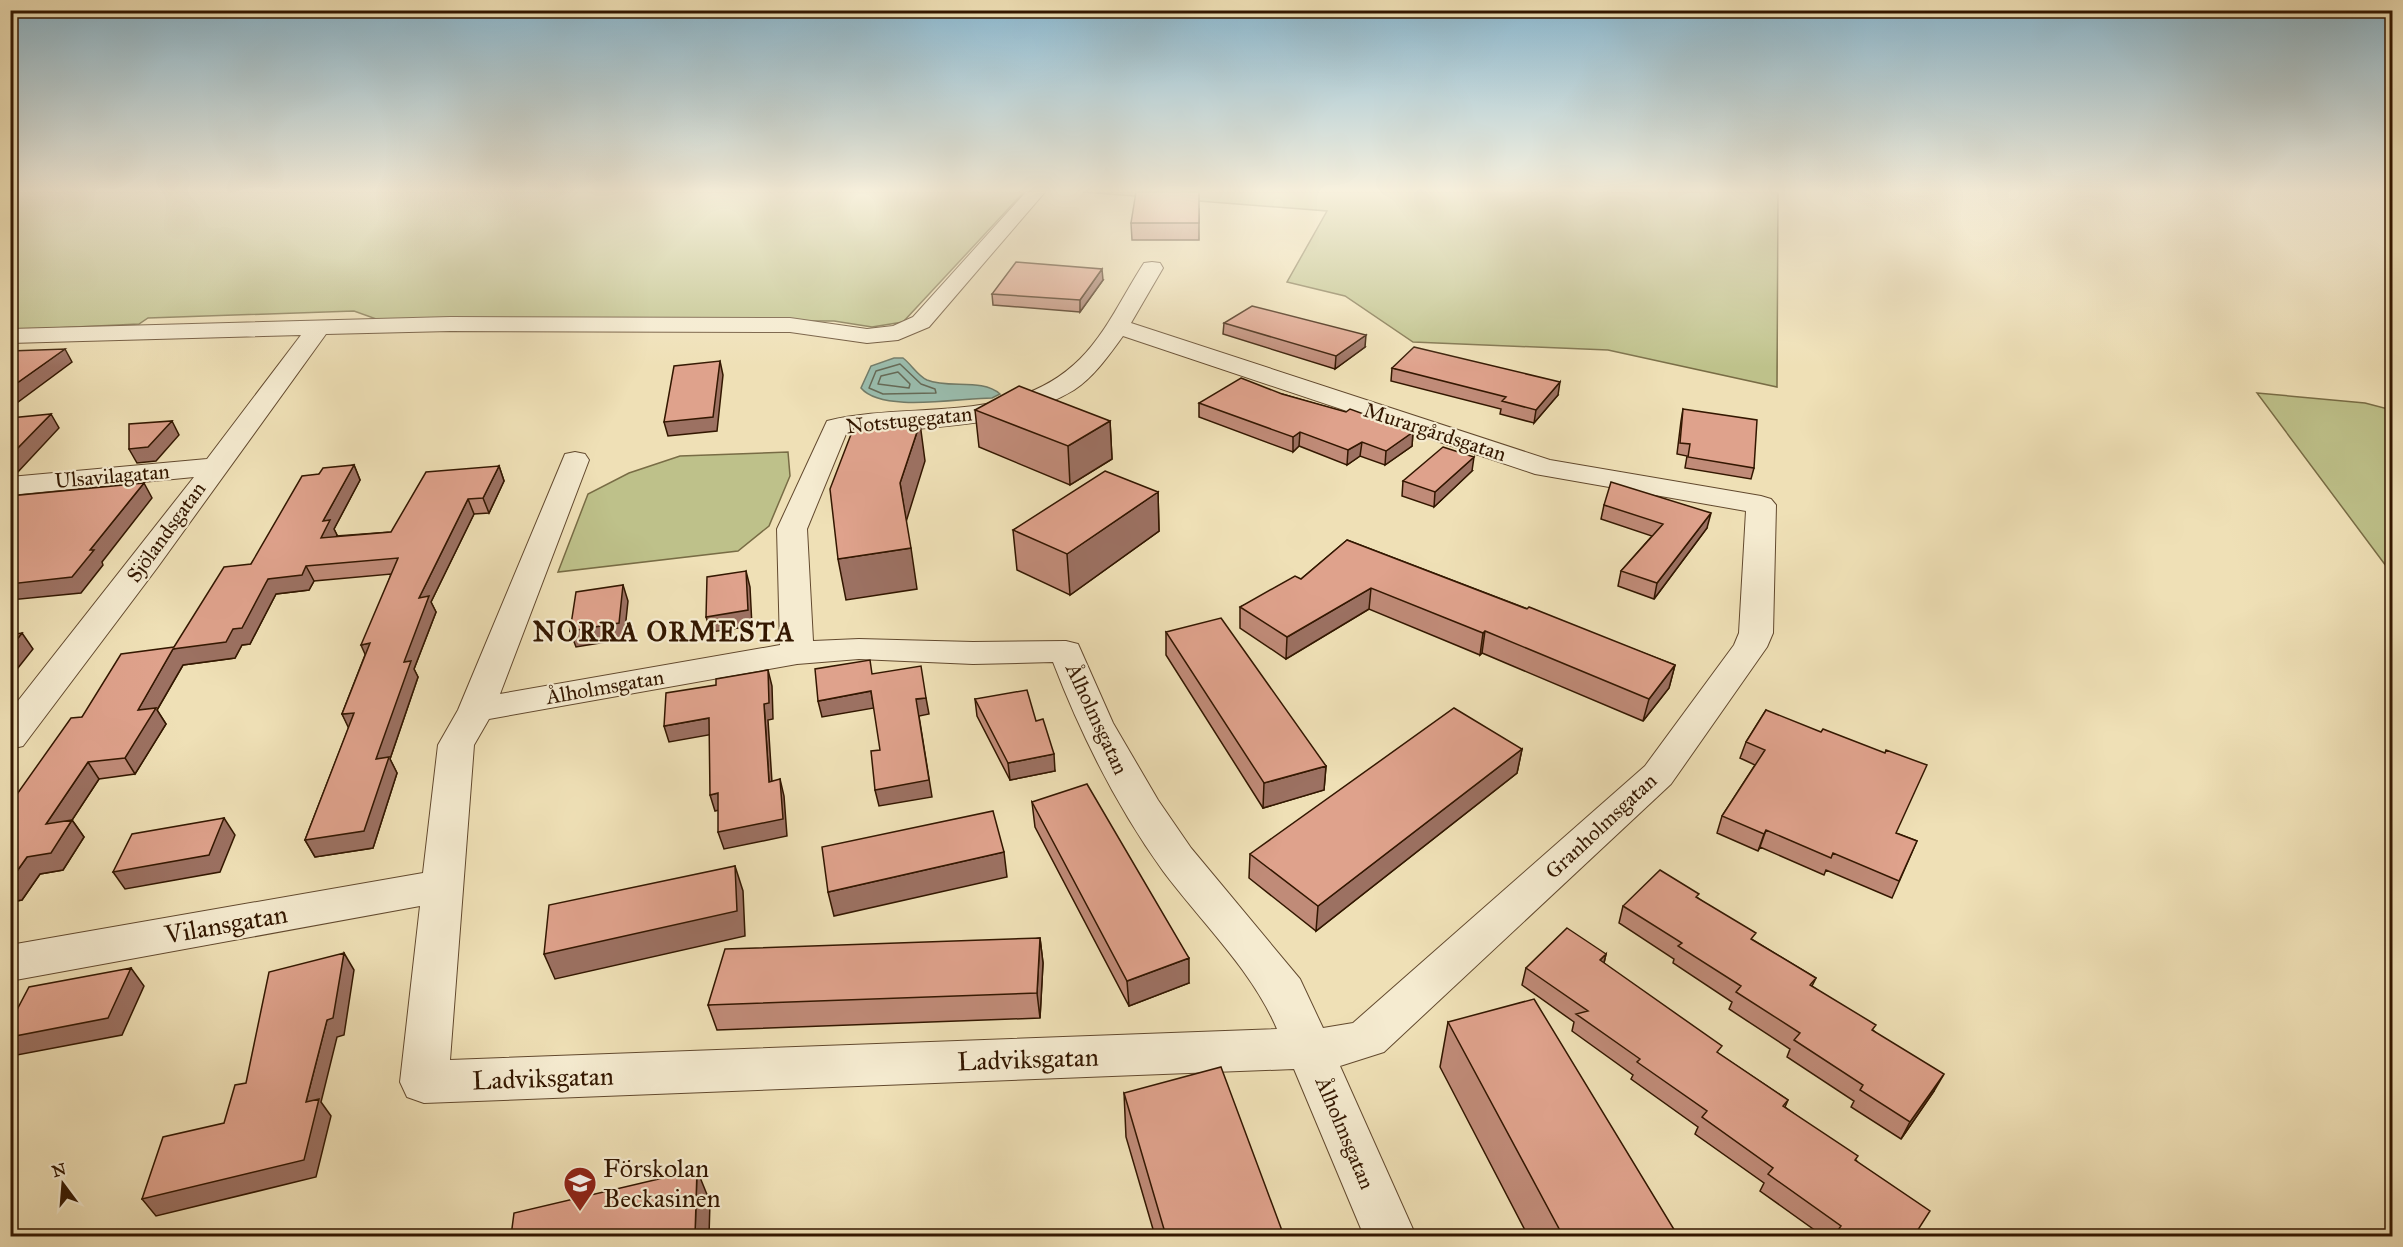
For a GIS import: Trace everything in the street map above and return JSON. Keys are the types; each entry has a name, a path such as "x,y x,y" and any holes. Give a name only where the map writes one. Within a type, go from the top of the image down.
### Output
{"street":[{"path":"10,336 320,326 768,324 816,326 867,336 898,333 921,322 985,250"},
{"name":"Notstugegatan","path":"797,653 792,529 836,427 962,416 1034,399 1064,385 1083,370 1117,326 1152,268"},
{"name":"Sjölandsgatan","path":"10,737 146,561 213,467 320,326"},
{"name":"Murargårdsgatan","path":"1117,326 1545,468 1761,505"},
{"name":"Ladviksgatan","path":"575,460 476,710 456,745 424,1082 1309,1048"},
{"name":"Ulsavilagatan","path":"10,486 213,467"},
{"name":"Granholmsgatan","path":"1309,1048 1338,1047 1368,1038 1658,775 1750,648 1756,633 1761,505"},
{"name":"Ålholmsgatan","path":"476,710 797,653 859,649 973,653 1066,651 1095,723 1144,810 1218,912 1277,981 1309,1048 1390,1236"},
{"name":"Vilansgatan","path":"10,963 442,886"}],"green space":[{"path":"10,250 970,250 903,322 872,327 834,321 379,320 354,311 148,318 139,324 11,330"},
{"path":"1305,250 1778,250 1777,387 1608,350 1413,342 1345,296 1287,282"},
{"path":"2257,393 2365,403 2392,410 2392,574"},
{"path":"788,452 790,476 769,526 738,551 558,572 588,494 629,473 680,456"}],"water":[{"path":"894,358 903,358 927,380 945,384 984,386 1000,394 992,398 903,402 871,396 861,388 871,366"}],"building":[{"path":"1016,262 1102,269 1080,300 992,294"},
{"path":"1252,306 1366,335 1336,356 1224,323"},
{"path":"1414,347 1560,382 1536,410 1502,401 1506,397 1392,368"},
{"path":"65,349 10,388 10,351"},
{"path":"720,361 713,417 664,422 674,366"},
{"path":"1241,378 1282,394 1346,412 1350,409 1413,432 1386,451 1362,442 1348,450 1300,432 1293,437 1199,403"},
{"path":"1019,386 1110,421 1068,446 975,410"},
{"path":"1683,409 1757,420 1754,468 1688,457 1690,444 1680,443"},
{"path":"51,414 10,456 10,418"},
{"path":"172,421 148,447 129,449 129,424"},
{"path":"920,423 900,483 911,548 838,559 830,489 855,424"},
{"path":"1443,447 1474,457 1435,492 1403,481"},
{"path":"354,465 323,521 330,520 321,538 391,532 426,472 499,466 483,498 468,499 419,598 429,596 404,662 411,661 376,759 389,757 364,831 305,840 354,713 342,714 370,643 361,645 398,558 306,566 302,575 268,579 242,628 233,629 226,642 173,649 138,710 156,708 125,758 88,762 46,824 72,820 51,853 27,857 10,881 10,804 71,718 82,717 121,654 174,647 224,567 251,564 302,476 319,474 323,468"},
{"path":"1105,471 1158,492 1067,554 1013,530"},
{"path":"1611,482 1711,513 1657,583 1621,571 1663,524 1604,505"},
{"path":"144,483 90,550 94,550 72,577 10,584 10,496"},
{"path":"1347,540 1527,609 1529,607 1675,665 1649,699 1485,631 1483,633 1371,588 1287,637 1240,607 1295,576 1301,579"},
{"path":"746,571 748,610 706,617 707,577"},
{"path":"623,585 619,623 570,631 576,592"},
{"path":"1221,618 1326,766 1264,783 1166,632"},
{"path":"22,633 10,648 10,635"},
{"path":"870,660 872,674 921,666 926,698 916,699 929,780 875,790 871,751 880,750 871,691 818,701 815,669"},
{"path":"768,670 769,703 764,704 769,782 780,779 783,819 718,832 718,793 710,795 709,718 664,726 666,693 716,685 716,679"},
{"path":"1027,690 1036,721 1043,719 1054,754 1008,763 975,699"},
{"path":"1454,708 1522,749 1318,906 1250,854"},
{"path":"1766,710 1821,732 1823,729 1885,753 1886,750 1927,765 1896,833 1917,841 1899,881 1833,853 1831,858 1766,830 1764,834 1722,816 1765,750 1746,742"},
{"path":"1087,784 1189,958 1127,981 1032,802"},
{"path":"993,811 1004,852 828,892 822,847"},
{"path":"224,818 209,855 113,872 132,834"},
{"path":"735,866 737,911 544,954 549,905"},
{"path":"1660,870 1699,894 1696,897 1756,933 1751,939 1816,978 1810,985 1876,1025 1872,1030 1944,1074 1910,1122 1860,1090 1863,1085 1794,1040 1800,1033 1736,992 1741,986 1678,946 1682,943 1623,906"},
{"path":"1567,928 1606,954 1600,960 1722,1046 1717,1052 1788,1100 1783,1106 1858,1156 1855,1160 1930,1211 1914,1236 1847,1236 1838,1230 1841,1226 1768,1174 1773,1168 1702,1117 1707,1111 1637,1062 1640,1059 1576,1014 1588,1011 1526,968"},
{"path":"1040,938 1037,993 708,1005 725,949"},
{"path":"344,953 333,1018 327,1020 306,1102 319,1099 304,1160 142,1199 163,1137 224,1123 235,1085 246,1083 269,972"},
{"path":"131,968 108,1018 10,1037 10,1023 29,987"},
{"path":"1534,999 1678,1236 1563,1236 1448,1022"},
{"path":"1221,1067 1284,1236 1166,1236 1124,1093"},
{"path":"697,1170 695,1236 511,1236 514,1213"}],"place":[{"name":"Förskolan Beckasinen","path":"580,1212"}],"district":[{"name":"NORRA ORMESTA","path":"664,632"}]}
